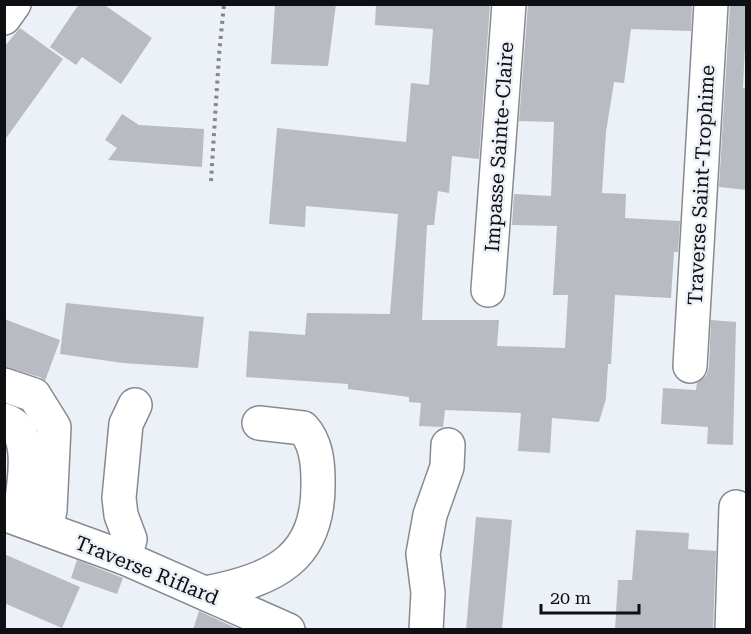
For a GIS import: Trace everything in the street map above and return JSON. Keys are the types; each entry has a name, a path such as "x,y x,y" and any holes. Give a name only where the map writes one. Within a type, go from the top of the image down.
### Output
{"street":[{"path":"4,18 14,4"},
{"name":"Impasse Sainte-Claire","path":"488,290 509,4"},
{"name":"Traverse Saint-Trophime","path":"690,366 711,4"},
{"path":"4,385 34,395 54,427 50,510 23,521 26,457 22,437 11,422 4,420"},
{"path":"125,558 130,539 121,515 119,498 126,424 135,405"},
{"path":"206,593 235,587 276,570 301,550 313,528 319,497 318,462 310,435 303,428 259,423"},
{"path":"426,630 428,593 423,554 430,515 447,467 448,445"},
{"path":"732,630 736,507"},
{"name":"Traverse Riflard","path":"23,521 125,558 288,630"}],"path":[{"path":"211,181 224,4"}],"building":[{"path":"79,4 103,4 152,38 121,84 82,57 76,65 50,47"},
{"path":"275,4 336,4 328,66 271,64"},
{"path":"376,4 490,4 479,159 452,156 449,193 438,191 434,225 427,225 422,320 499,320 497,346 565,348 568,295 553,295 557,226 512,225 514,194 551,196 554,122 519,121 528,4 692,4 691,31 631,29 624,83 614,82 606,132 602,193 626,194 625,218 680,221 678,252 674,252 671,298 615,295 611,364 608,364 606,399 599,422 552,418 550,453 518,451 521,413 445,410 443,427 419,426 421,403 409,402 409,397 348,389 348,384 246,377 249,331 305,335 307,313 390,314 398,214 306,206 305,227 269,224 277,128 406,142 411,83 429,85 433,29 375,25"},
{"path":"730,4 747,4 743,88 747,88 747,190 719,187"},
{"path":"20,28 63,59 4,141 4,47"},
{"path":"122,114 139,125 204,129 202,167 108,160 117,148 105,140"},
{"path":"66,303 204,317 198,368 123,363 60,354"},
{"path":"4,319 60,340 45,381 40,377 4,367"},
{"path":"711,320 736,322 733,445 707,444 708,427 661,424 663,388 696,390 697,383 706,376 709,367"},
{"path":"476,517 512,520 502,630 466,630"},
{"path":"636,530 689,533 688,549 716,551 713,630 615,630 618,580 632,580"},
{"path":"4,554 80,587 62,628 4,603"},
{"path":"77,560 123,578 117,594 71,578"},
{"path":"199,611 240,630 193,630"}]}
